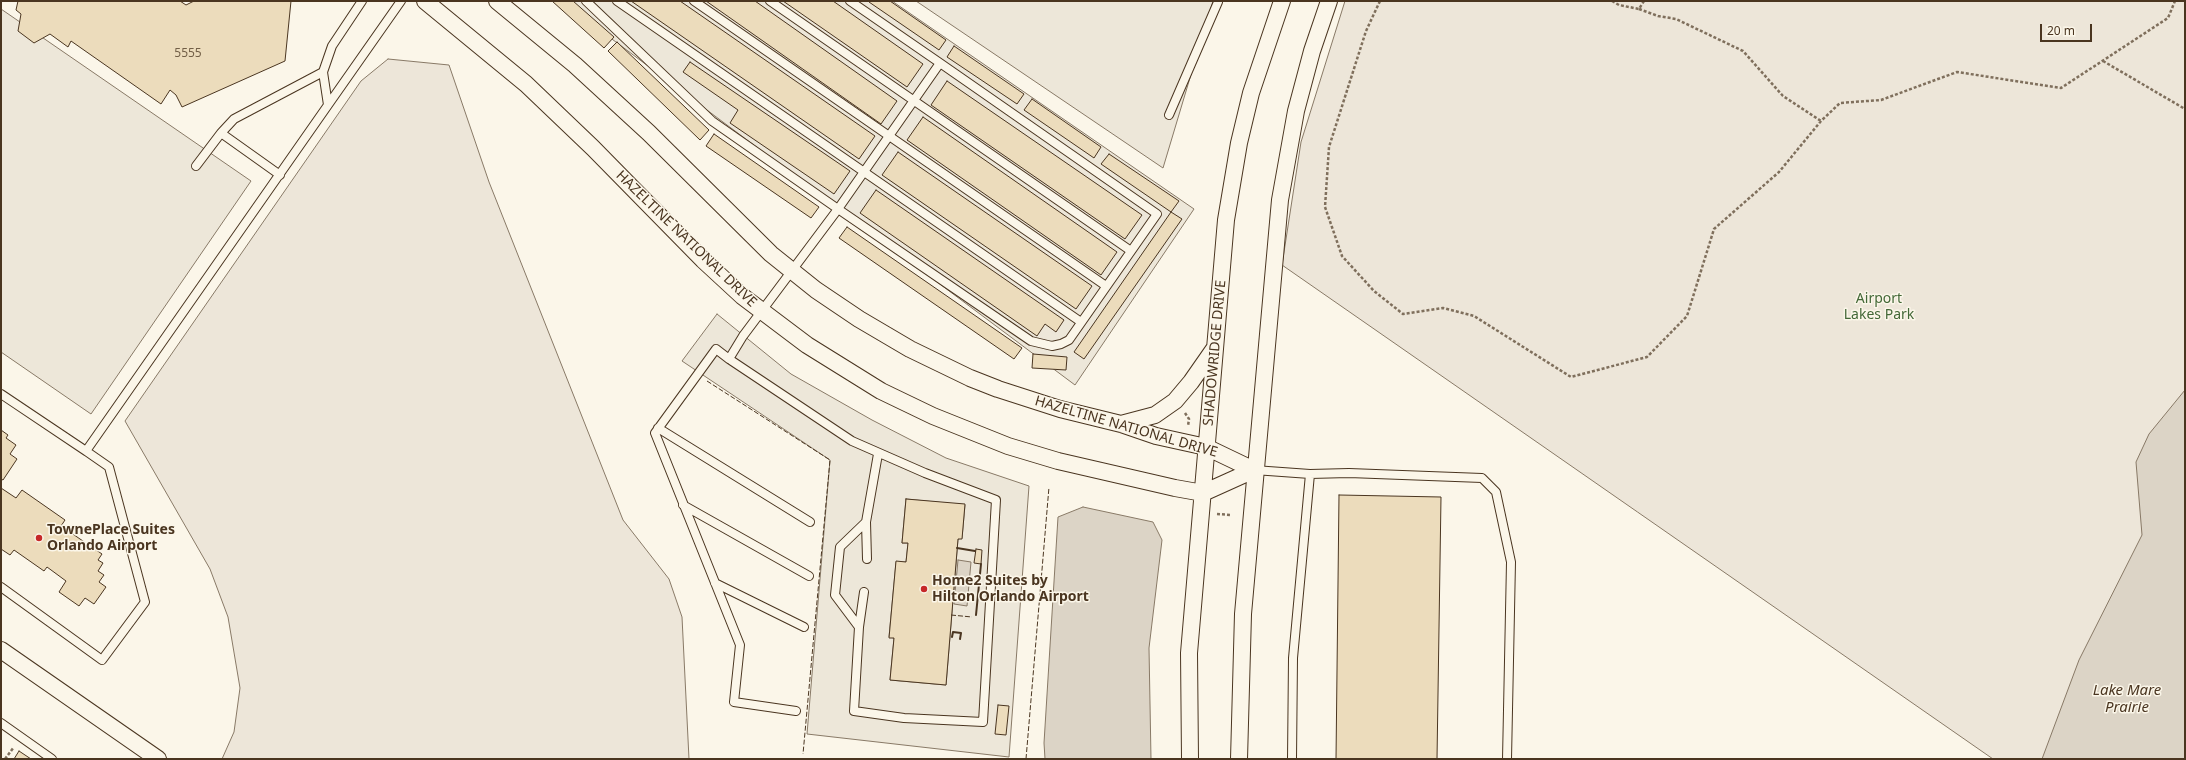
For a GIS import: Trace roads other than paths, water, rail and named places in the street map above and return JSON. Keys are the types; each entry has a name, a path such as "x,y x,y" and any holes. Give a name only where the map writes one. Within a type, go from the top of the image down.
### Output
{"street":[{"name":"HAZELTINE NATIONAL DRIVE","path":"426,1 526,84 593,148 703,260 761,312 807,345 856,376 908,405 957,426 1035,454 1203,494"},
{"name":"HAZELTINE NATIONAL DRIVE","path":"496,1 575,65 633,117 749,234 791,271 837,304 881,332 970,378 1032,401 1121,424 1156,436 1206,447 1254,470"},
{"name":"SHADOWRIDGE DRIVE","path":"1190,759 1189,653 1226,220 1239,143 1251,93 1282,1"},
{"path":"1239,759 1240,657 1254,470 1273,262 1285,166 1303,82 1329,1"},
{"path":"1121,424 1155,415 1175,400 1191,382 1216,347"},
{"path":"1203,494 1254,470"},
{"path":"1,650 158,759"}],"lane":[{"path":"328,105 323,72 332,46 362,1"},
{"path":"86,451 401,1"},
{"path":"586,1 712,121 1030,341 1042,345 1061,344 1068,340 1157,214 850,1"},
{"path":"617,1 1081,322"},
{"path":"694,1 1106,286"},
{"path":"770,1 1131,251"},
{"path":"1169,115 1218,2"},
{"path":"729,359 761,312 838,209 940,63"},
{"path":"196,166 221,133 234,119 323,72"},
{"path":"221,133 280,175"},
{"path":"796,711 734,702 740,645 655,433 716,349 852,441 878,454 996,500 983,722 904,718 854,711 859,627 864,592"},
{"path":"1,394 109,467 145,602 102,660 1,587"},
{"path":"658,428 810,522"},
{"path":"867,559 866,522 878,454"},
{"path":"1254,470 1310,474 1348,473 1482,478 1496,492 1512,562 1507,759"},
{"path":"1292,759 1293,658 1310,474"},
{"path":"683,505 809,576"},
{"path":"859,627 835,595 840,547 866,522"},
{"path":"715,583 804,628"},
{"path":"1,723 52,759"}],"water":[{"name":"Lake Mare Prairie","path":"2185,390 2185,759 2042,759 2079,660 2142,535 2136,462 2149,434"},
{"path":"1083,507 1153,522 1162,540 1149,648 1151,759 1045,759 1044,743 1058,517"},
{"path":"958,560 971,562 967,606 954,604"}],"place":[{"name":"TownePlace Suites Orlando Airport","path":"39,538"},
{"name":"Home2 Suites by Hilton Orlando Airport","path":"924,589"}],"park label":[{"name":"Airport Lakes Park","path":"1879,308"}]}
